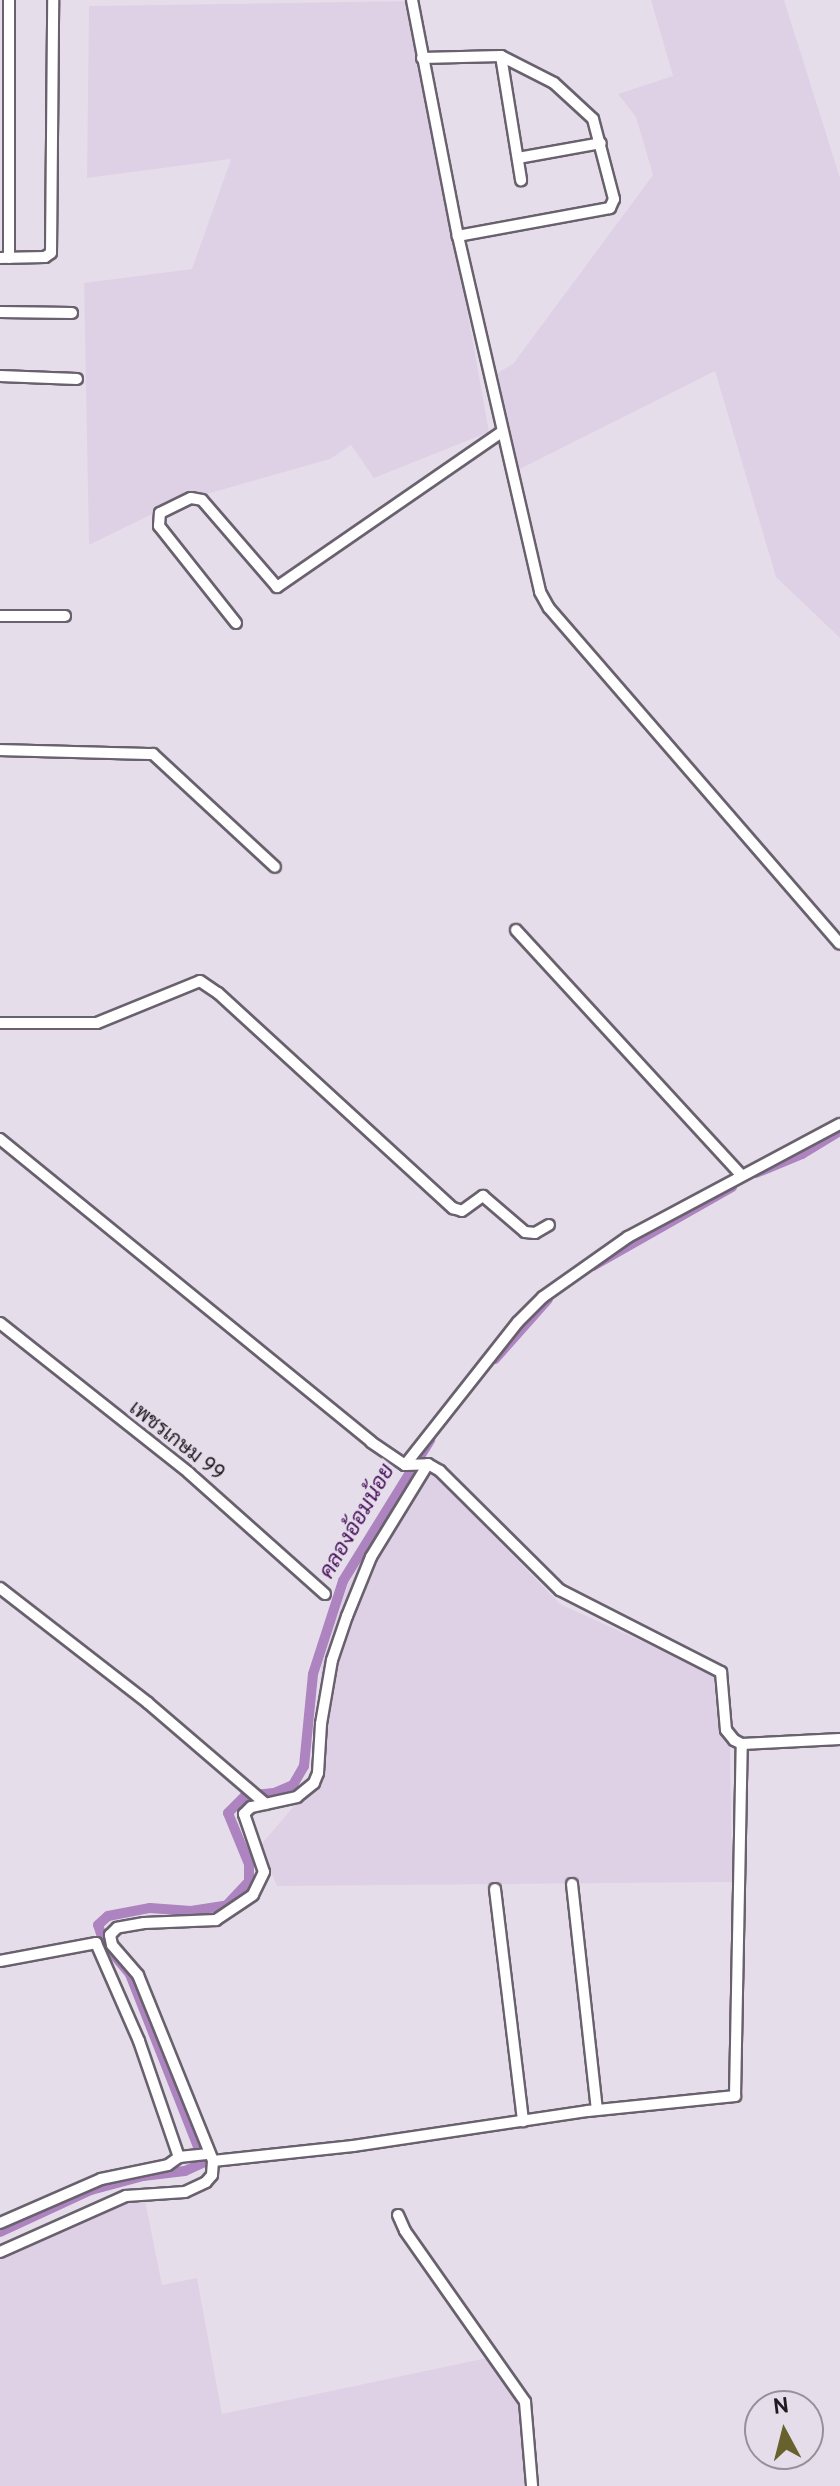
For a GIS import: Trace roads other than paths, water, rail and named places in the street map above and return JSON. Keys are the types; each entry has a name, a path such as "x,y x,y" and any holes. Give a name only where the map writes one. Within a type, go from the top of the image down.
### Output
{"street":[{"path":"9,0 4,258 51,253 53,0"},
{"path":"412,0 458,236 531,563 549,608 840,944"},
{"path":"422,58 501,56 554,83 593,119 614,199 610,208 458,236"},
{"path":"501,56 521,180"},
{"path":"518,158 601,143"},
{"path":"0,312 72,313"},
{"path":"0,376 77,379"},
{"path":"236,623 159,526 160,513 191,498 202,500 277,587 502,432"},
{"path":"0,616 65,616"},
{"path":"0,750 153,754 275,867"},
{"path":"516,930 741,1175"},
{"path":"0,1023 97,1023 200,981 218,993 453,1208 462,1211 483,1196 525,1232 535,1233 549,1225"},
{"path":"407,1465 518,1322 543,1297 594,1257 840,1124"},
{"path":"0,1139 371,1442 407,1465 426,1464 453,1483 571,1598 721,1672 726,1730 742,1744 840,1739"},
{"name":"เพชรเกษม 99","path":"0,1323 189,1473 325,1594"},
{"path":"210,2162 138,1975 112,1945 110,1935 117,1928 144,1923 216,1920 253,1895 264,1872 244,1814 251,1807 297,1797 314,1783 318,1773 332,1660 347,1616 371,1557 426,1464"},
{"path":"0,1588 266,1803"},
{"path":"0,2223 101,2179 168,2165 184,2156 210,2162 597,2110 735,2096 742,1744"},
{"path":"572,1884 597,2110"},
{"path":"495,1889 523,2121"},
{"path":"0,1961 96,1943 184,2156"},
{"path":"0,2252 99,2205 146,2192 185,2192 210,2162"},
{"path":"398,2215 405,2231 525,2402 532,2486"}],"waterway":[{"name":"คลองอ้อมน้อย","path":"756,1173 802,1154 840,1131"},
{"name":"คลองอ้อมน้อย","path":"593,1266 732,1187"},
{"name":"คลองอ้อมน้อย","path":"495,1359 548,1299"},
{"name":"คลองอ้อมน้อย","path":"0,2232 91,2190 143,2176 185,2171 204,2162 130,1974 104,1943 98,1925 108,1916 150,1908 191,1911 227,1905 249,1881 249,1864 228,1813 245,1796 274,1793 293,1785 304,1766 313,1674 343,1581 430,1440"}]}
